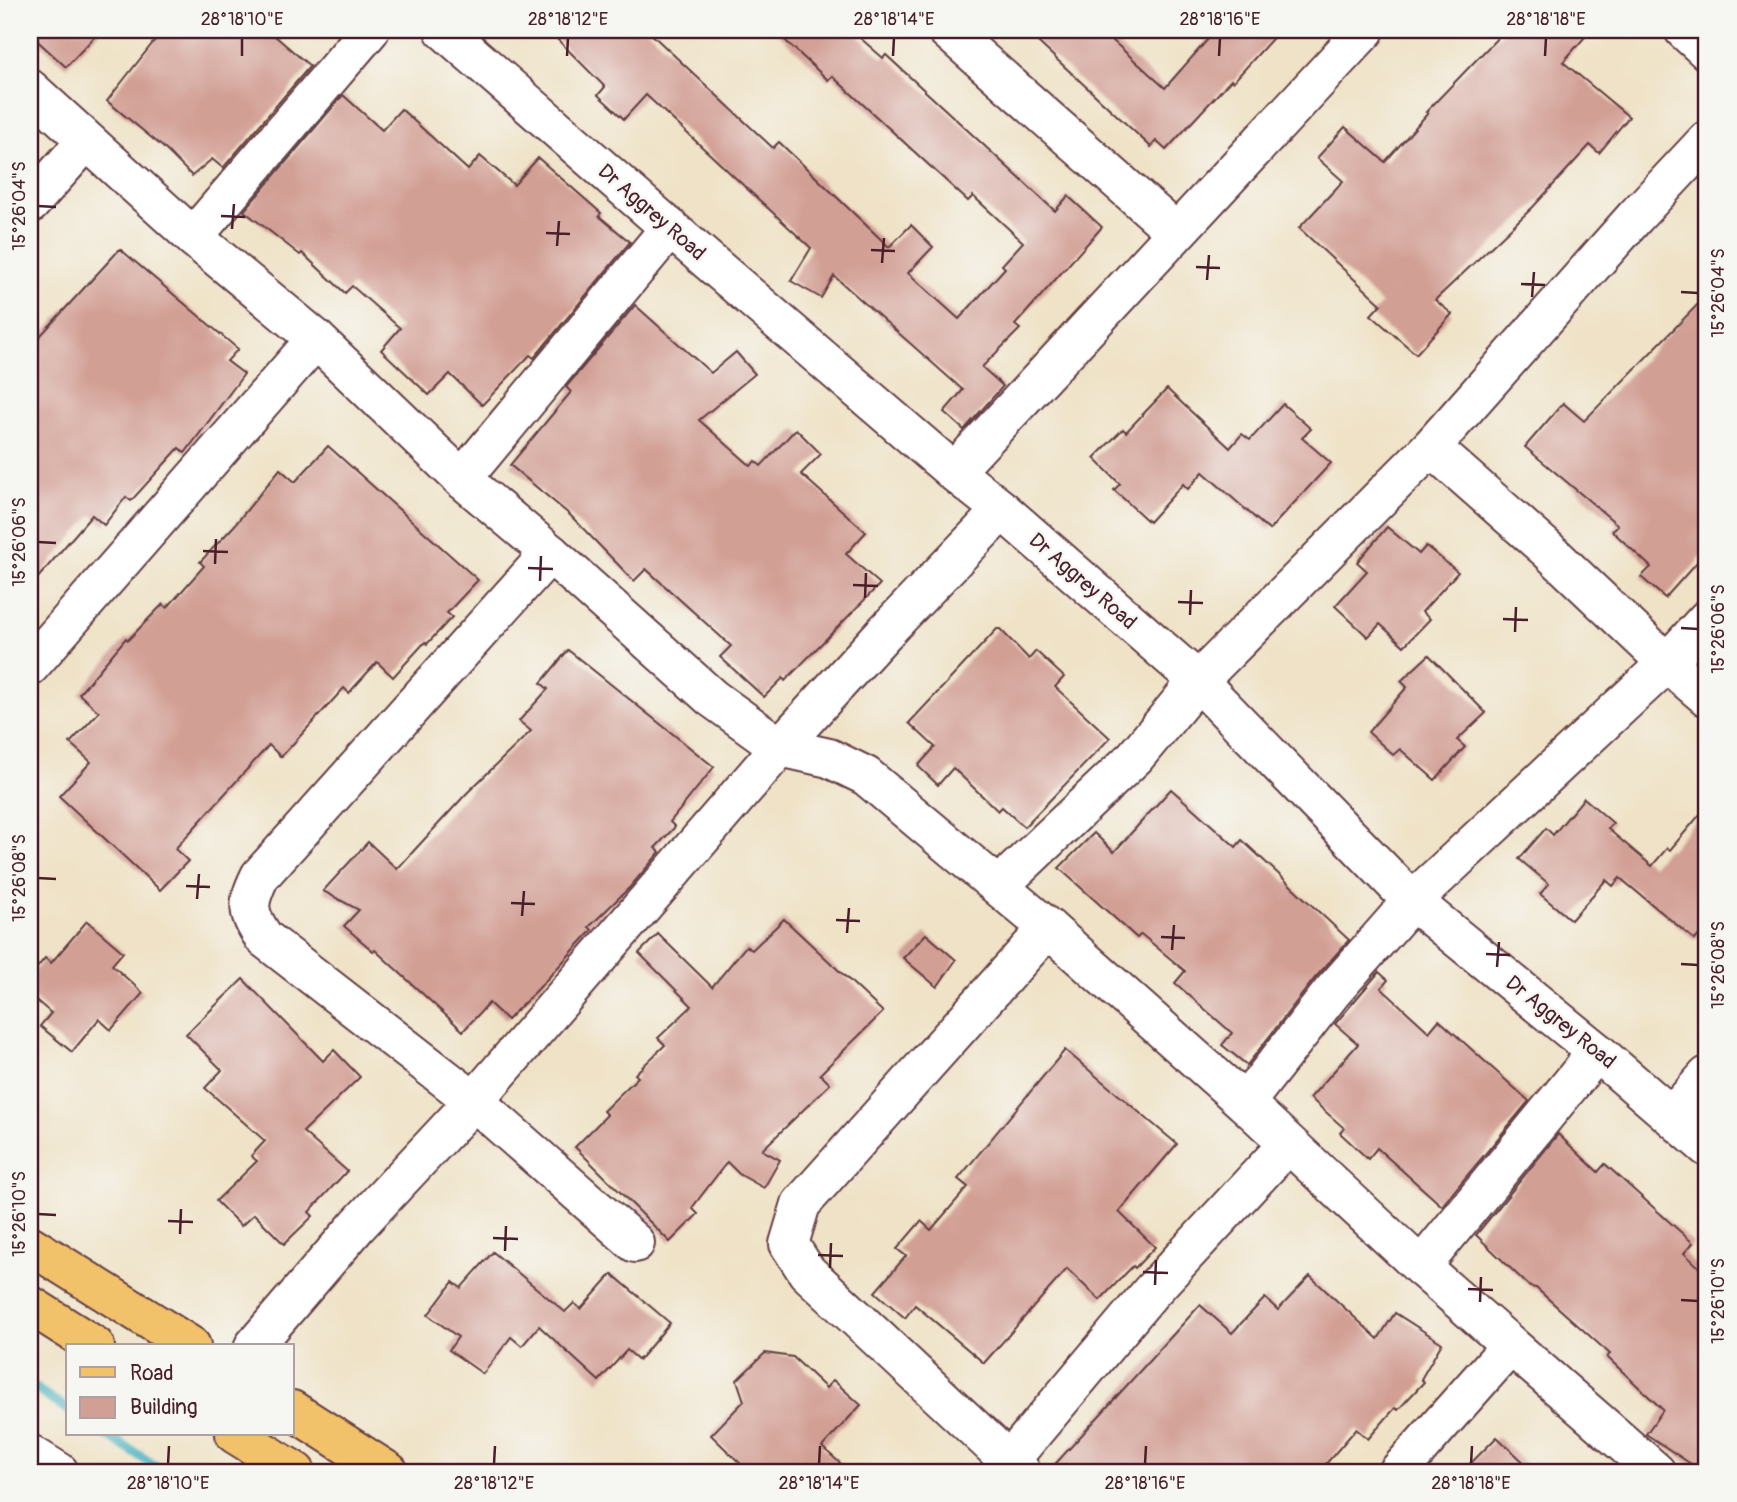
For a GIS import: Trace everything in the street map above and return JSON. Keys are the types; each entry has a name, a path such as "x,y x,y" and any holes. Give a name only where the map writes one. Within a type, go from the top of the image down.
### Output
{"main road":[{"path":"30,1245 188,1344"},
{"path":"30,1305 92,1344"},
{"path":"294,1411 389,1472"},
{"path":"238,1436 296,1472"}],"street":[{"path":"193,237 370,30"},
{"path":"947,30 1176,232"},
{"path":"954,472 1365,30"},
{"path":"1684,30 1707,51"},
{"name":"Dr Aggrey Road","path":"454,33 670,228 954,472 1002,510 1198,681 1412,901 1597,1052 1707,1147"},
{"path":"30,89 193,237 316,339 462,479 550,552 712,698 780,747 829,758 866,776 1048,928 1245,1103 1420,1267 1656,1472"},
{"path":"999,886 1135,757 1198,681 1431,447 1707,140"},
{"path":"30,204 86,141"},
{"path":"462,479 670,228"},
{"path":"30,666 316,339"},
{"path":"1431,447 1548,550 1667,663 1707,697"},
{"path":"256,1344 357,1226 474,1101 780,747 1002,510"},
{"path":"550,552 260,876 250,897 249,916 264,939 474,1101 635,1243"},
{"path":"1245,1103 1332,992 1412,901 1667,663 1707,620"},
{"path":"1048,928 801,1204 789,1244 807,1272 1011,1469 1150,1293 1287,1144"},
{"path":"1420,1267 1597,1052"},
{"path":"1672,1116 1707,1076"},
{"path":"1398,1472 1510,1346"},
{"path":"30,1454 59,1472"}],"building":[{"path":"30,30 101,30 66,67 30,34"},
{"path":"163,30 268,30 310,66 223,168 212,159 192,176 164,148 107,101"},
{"path":"548,30 647,30 773,148 779,142 889,247 911,225 933,247 908,273 959,319 1005,268 1002,265 1023,242 973,196 968,201 832,76 828,80 774,30 851,30 883,58 886,55 1055,211 1068,196 1102,227 1015,325 1020,329 982,367 1003,386 964,430 944,412 963,390 834,276 821,298 791,281 811,248 646,95 624,119 598,95 605,87"},
{"path":"1025,30 1101,30 1165,88 1216,30 1280,30 1166,150 1156,141 1151,147"},
{"path":"1505,30 1591,30 1563,62 1629,117 1599,153 1590,145 1533,207 1435,300 1452,314 1416,354 1371,315 1381,304 1299,228 1343,181 1317,158 1345,127 1385,162 1428,113 1426,112"},
{"path":"343,95 382,130 401,109 468,170 480,156 514,185 538,158 630,242 534,358 530,355 482,405 450,374 429,395 381,350 400,328 352,286 345,293 302,253 300,255 244,211"},
{"path":"120,249 238,349 227,361 244,374 185,453 179,448 131,501 126,497 104,525 92,515 30,587 30,347"},
{"path":"1707,295 1707,551 1665,598 1641,577 1651,567 1612,531 1618,525 1525,447 1563,403 1584,421"},
{"path":"635,305 711,373 736,352 755,374 699,420 751,466 755,461 761,466 796,429 821,454 801,474 866,532 846,554 880,584 785,681 783,678 764,697 720,657 731,646 646,569 634,581 570,515 510,465 571,392 566,387"},
{"path":"1167,389 1230,448 1242,434 1250,440 1283,404 1311,429 1302,438 1331,463 1269,530 1203,472 1188,489 1183,484 1149,522 1114,490 1120,484 1094,458 1123,429 1126,432"},
{"path":"328,446 478,580 447,613 452,617 393,677 377,662 349,693 344,688 281,757 269,745 175,849 188,861 160,890 59,796 91,762 70,743 99,712 79,694 126,638 128,640 163,604 167,608 204,566 200,562 234,526 280,469 295,482"},
{"path":"1387,527 1419,554 1426,546 1458,572 1422,612 1430,619 1404,646 1380,624 1368,637 1335,606 1367,571 1357,562"},
{"path":"997,629 1029,659 1036,651 1064,677 1055,687 1110,738 1024,827 1002,807 998,811 953,768 938,785 918,766 935,747 909,723"},
{"path":"568,650 714,767 670,822 675,827 655,848 660,852 630,887 589,927 592,930 538,989 507,1020 489,1003 463,1031 375,950 344,926 359,910 323,891 368,842 397,869 467,793 531,731 519,721 548,689 541,683"},
{"path":"1429,655 1486,713 1457,740 1465,747 1435,780 1400,749 1393,755 1368,732 1407,687 1401,681"},
{"path":"1171,789 1236,847 1242,840 1349,940 1315,978 1247,1065 1222,1045 1232,1033 1175,983 1185,971 1141,934 1137,938 1059,868 1094,833 1114,852"},
{"path":"1584,798 1613,823 1608,829 1652,866 1667,848 1670,850 1707,806 1707,926 1695,940 1620,878 1613,886 1606,880 1571,920 1540,894 1549,884 1519,859 1546,828 1553,835"},
{"path":"784,919 883,1012 820,1074 830,1084 762,1150 780,1160 764,1188 739,1174 727,1162 692,1208 698,1214 670,1242 575,1147 607,1115 603,1111 638,1077 635,1074 665,1045 658,1038 692,1006 639,953 658,934 712,987 746,946 752,950"},
{"path":"87,921 123,952 112,965 143,993 111,1030 99,1019 72,1052 40,1026 51,1013 30,995 30,976 45,958 51,963"},
{"path":"926,934 956,960 937,987 903,958"},
{"path":"1379,972 1388,980 1381,988 1429,1032 1439,1020 1529,1101 1442,1206 1377,1148 1368,1159 1340,1133 1344,1128 1310,1098 1358,1044 1335,1024"},
{"path":"243,979 323,1061 334,1050 360,1077 303,1132 347,1171 309,1212 313,1216 284,1244 254,1214 241,1226 216,1201 257,1161 251,1156 265,1141 205,1088 222,1070 186,1034"},
{"path":"1065,1050 1177,1144 1119,1212 1155,1247 1100,1300 1067,1269 984,1363 915,1305 905,1318 875,1292 906,1256 897,1249 921,1221 931,1230 968,1187 958,1179"},
{"path":"1558,1134 1598,1172 1605,1164 1693,1243 1684,1253 1707,1275 1707,1472 1703,1472 1646,1434 1663,1410 1607,1357 1610,1354 1536,1288 1530,1287 1476,1235"},
{"path":"493,1252 565,1312 574,1303 581,1309 612,1274 670,1323 639,1360 627,1350 599,1381 539,1326 522,1346 511,1337 483,1374 449,1350 458,1337 428,1315 453,1282 461,1288"},
{"path":"1310,1276 1378,1339 1395,1313 1442,1343 1421,1379 1424,1382 1398,1410 1395,1408 1368,1439 1356,1429 1319,1472 1048,1472 1200,1305 1232,1333 1265,1298 1278,1310"},
{"path":"765,1353 793,1357 826,1388 833,1380 861,1405 822,1447 850,1472 749,1472 711,1435 744,1401 737,1380"},
{"path":"1497,1437 1534,1472 1462,1472"}],"waterway":[{"path":"30,1385 66,1409"},
{"path":"108,1436 165,1472"}]}
